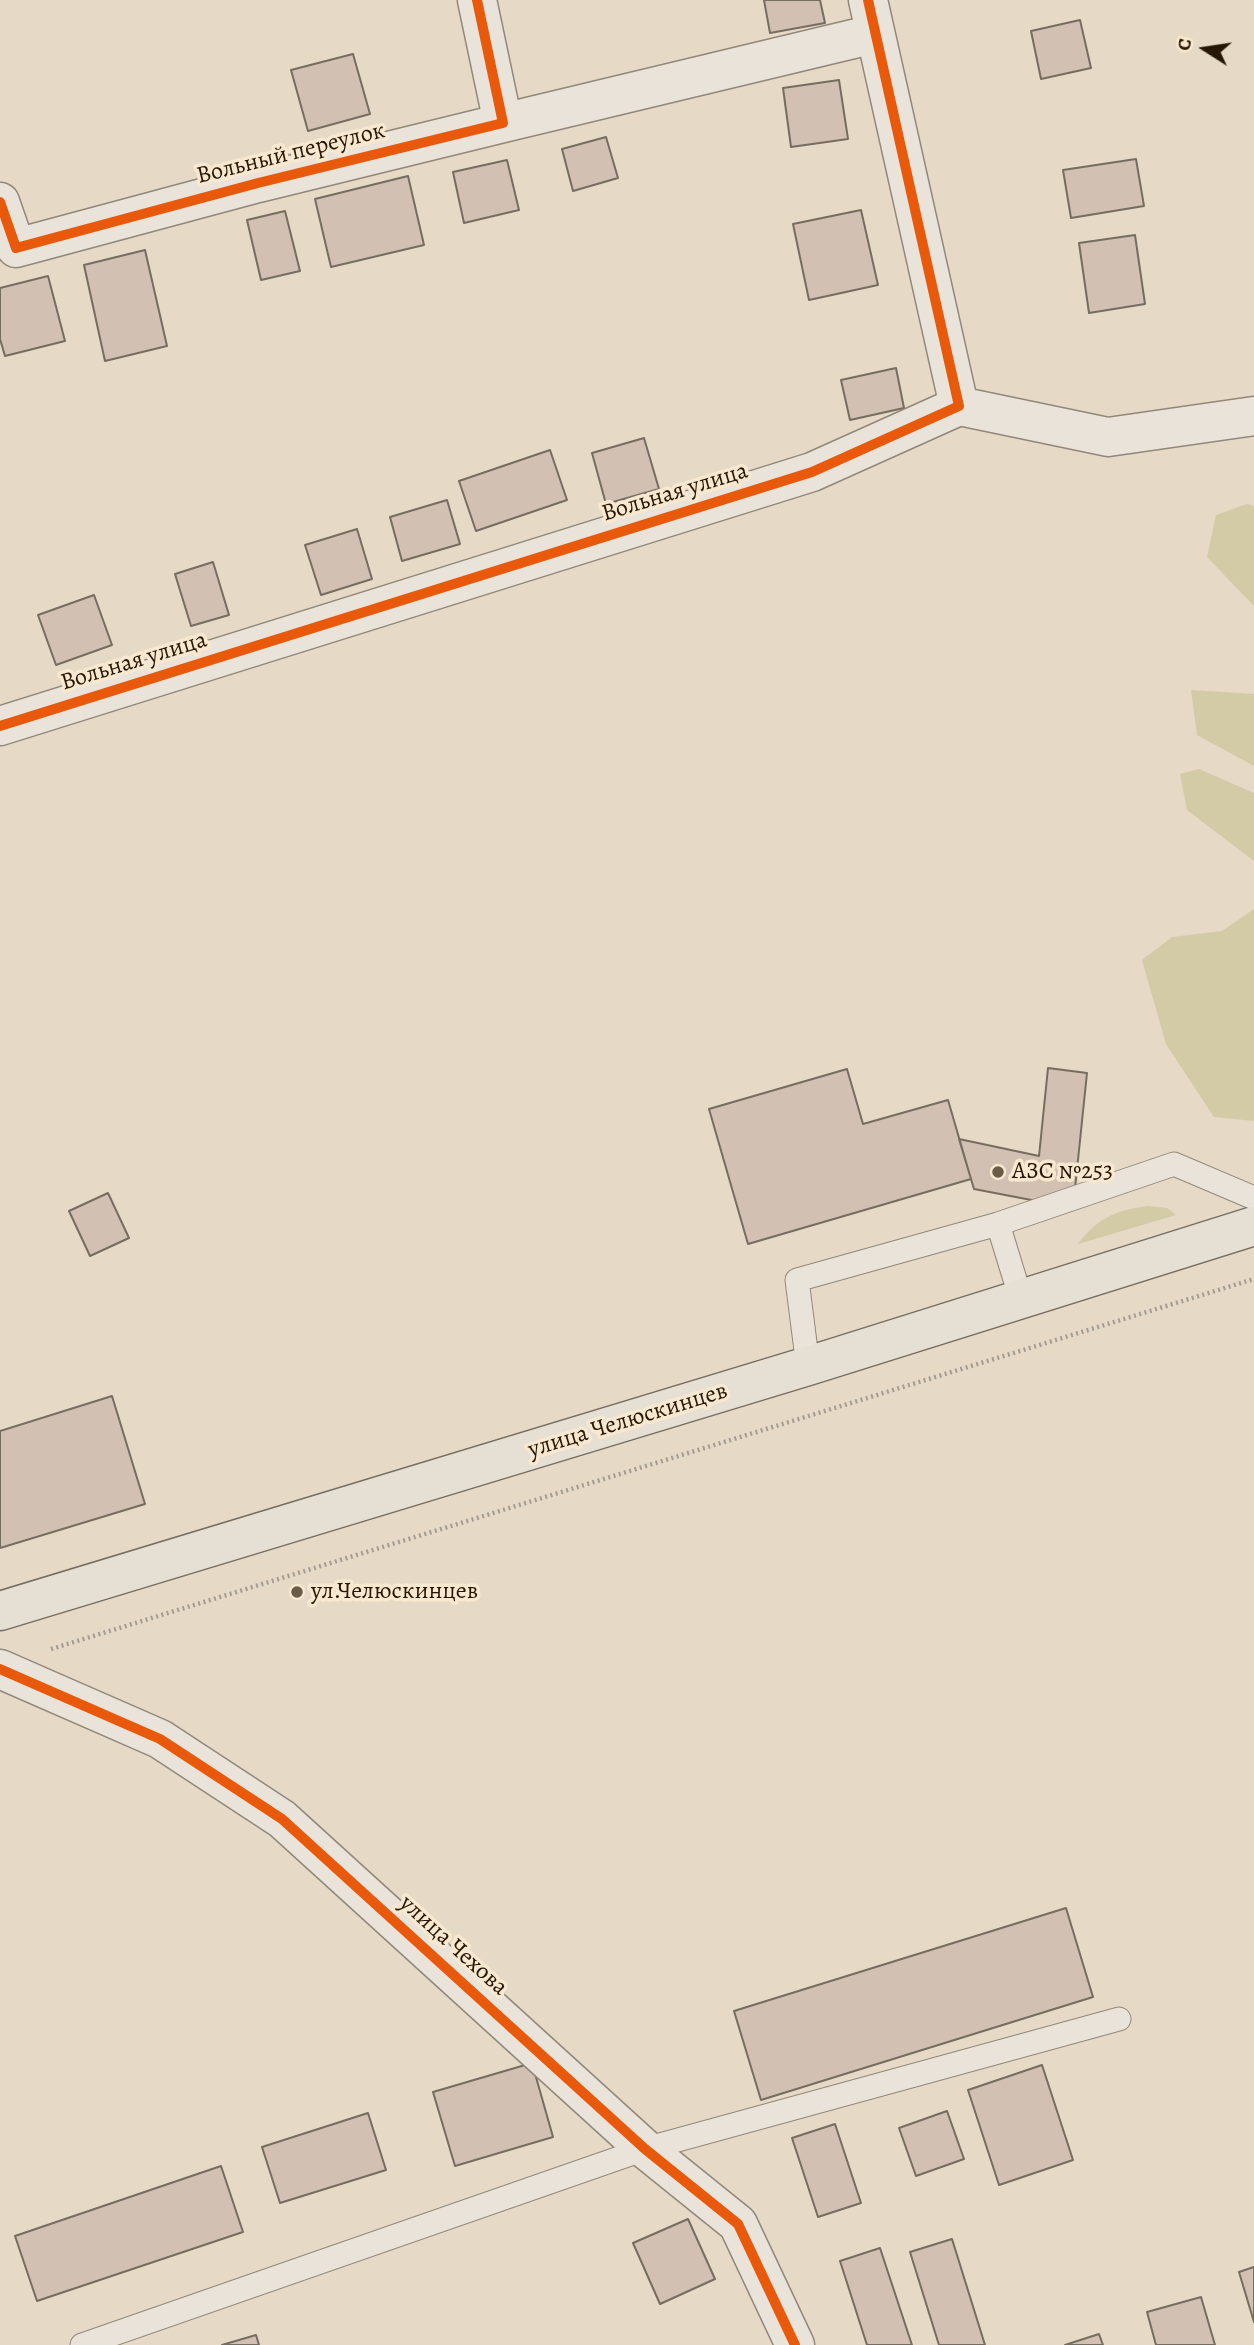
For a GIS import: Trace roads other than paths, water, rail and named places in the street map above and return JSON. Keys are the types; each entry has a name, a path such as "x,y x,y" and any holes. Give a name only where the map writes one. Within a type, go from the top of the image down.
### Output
{"main road":[{"name":"улица Челюскинцев","path":"0,1611 808,1366 1254,1226"}],"street":[{"path":"477,0 503,123 871,17 959,406 1108,437 1254,415"},
{"name":"Вольный переулок","path":"0,202 16,248 258,183 503,123"},
{"name":"Вольная улица","path":"0,726 812,472 959,406"},
{"name":"улица Чехова","path":"0,1669 160,1739 282,1819 645,2149 738,2224 796,2345"}],"lane":[{"path":"808,1366 797,1280 998,1224 1174,1164 1254,1198"},
{"path":"998,1224 1021,1299"},
{"path":"82,2345 645,2149 1119,2019"}],"place":[{"name":"АЗС №253","path":"998,1172"},
{"name":"ул.Челюскинцев","path":"297,1592"}]}
